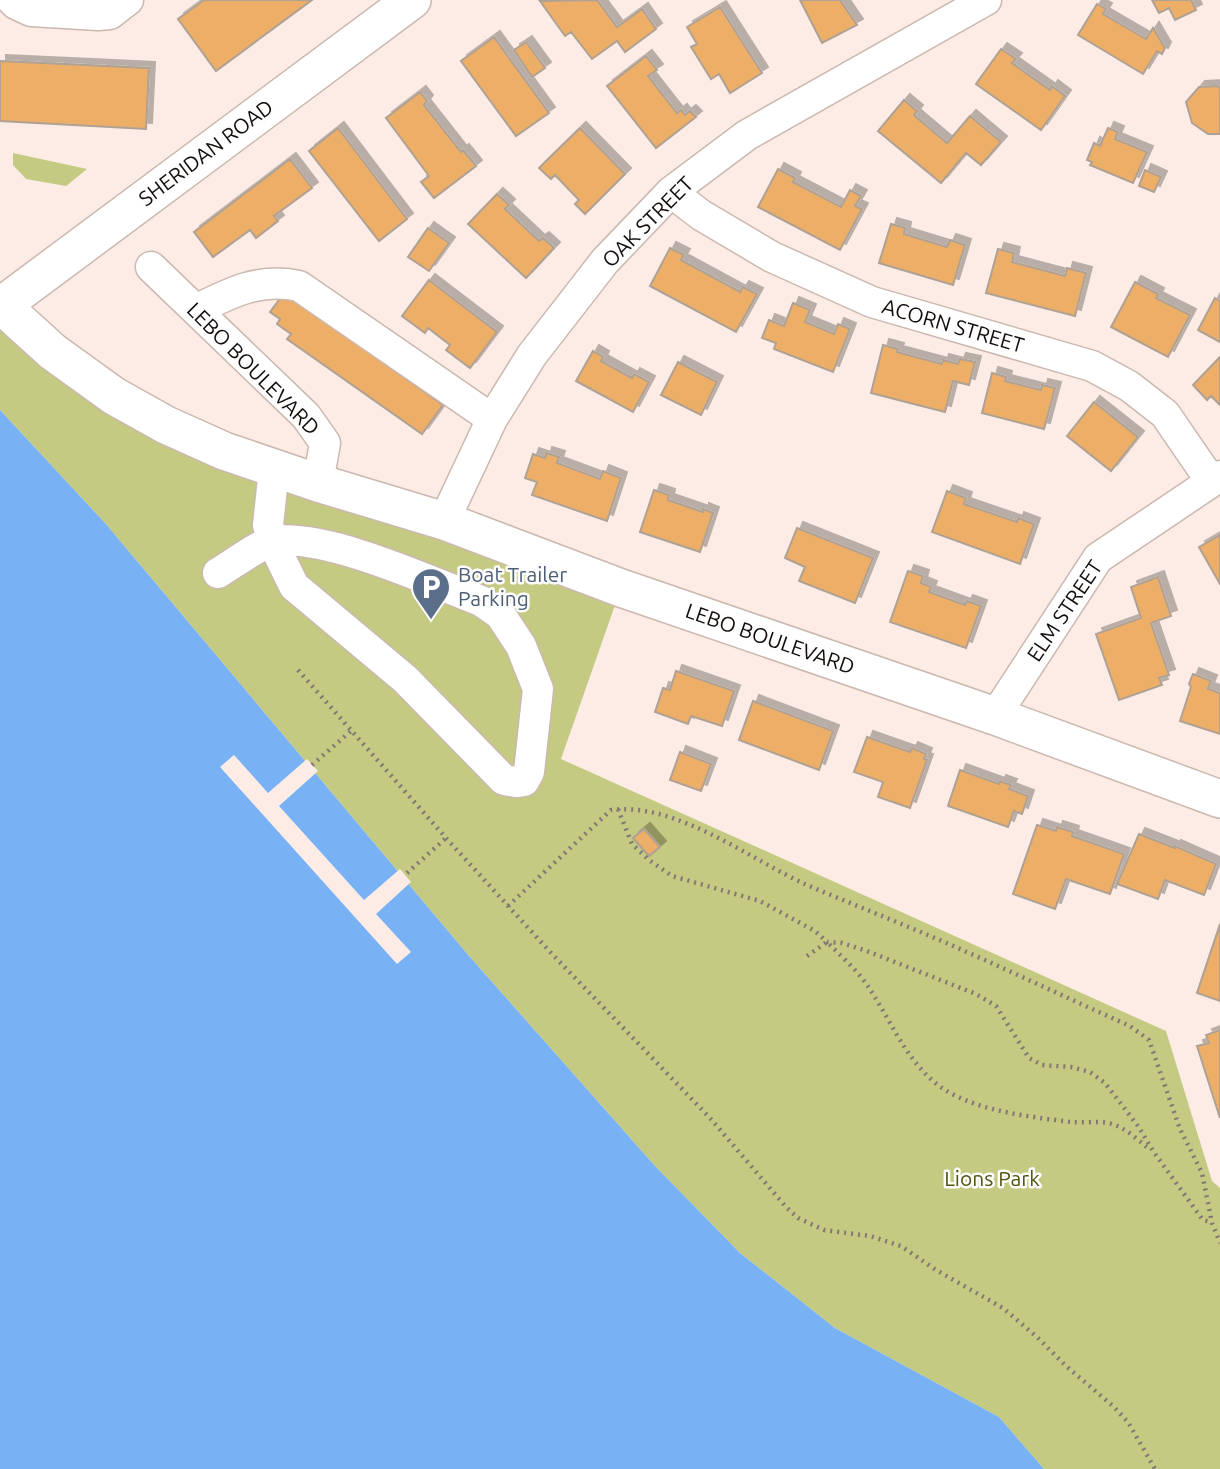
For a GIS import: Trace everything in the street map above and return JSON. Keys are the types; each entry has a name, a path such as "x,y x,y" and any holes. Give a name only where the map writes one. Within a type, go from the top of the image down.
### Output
{"main road":[{"name":"SHERIDAN ROAD","path":"1,305 412,0"},
{"name":"LEBO BOULEVARD","path":"1,305 53,352 114,396 166,425 224,451 444,521 621,588 995,716 1220,799"}],"street":[{"path":"12,0 32,11 99,15 110,14 128,0"},
{"name":"OAK STREET","path":"444,521 492,419 532,355 597,272 671,192 747,135 986,0"},
{"name":"ACORN STREET","path":"671,192 701,215 772,257 872,302 1092,366 1129,386 1165,414 1216,479"},
{"name":"LEBO BOULEVARD","path":"151,267 306,416 325,443 318,483"},
{"path":"196,310 228,293 249,286 280,282 299,286 492,419"},
{"path":"218,573 272,541 301,541 354,553 481,601 500,614 521,646 538,689 529,772 524,781 504,780 405,679 293,586 272,541 268,526 274,468"},
{"name":"ELM STREET","path":"995,716 1098,558 1216,479"}],"path":[{"path":"298,670 508,906 710,1118 786,1207 798,1218 824,1230 870,1236 901,1246 936,1270 1003,1308 1121,1414 1138,1436 1155,1469"},
{"path":"312,765 351,731"},
{"path":"508,906 611,810 627,807 662,815 723,840 804,883 968,952 1130,1026 1149,1040 1180,1129 1202,1173 1212,1223 1220,1243"},
{"path":"618,809 632,844 672,876 760,901 815,930 867,984 915,1062 934,1081 955,1095 1016,1114 1071,1122 1107,1123 1122,1128 1153,1151"},
{"path":"407,873 446,838"},
{"path":"807,956 827,942 842,943 976,994 996,1006 1029,1058 1042,1065 1071,1067 1090,1072 1105,1083 1203,1220 1212,1223"}],"green space":[{"path":"13,153 87,169 66,186 26,179 13,165"},
{"name":"Lions Park","path":"0,307 114,396 621,588 561,759 1166,1031 1212,1181 1220,1188 1220,1469 1044,1469 999,1417 835,1328 740,1253 655,1166 469,956 105,523 0,410"}],"water":[{"path":"0,410 105,523 469,956 655,1166 740,1253 835,1328 999,1417 1044,1469 0,1469"}],"pier":[{"path":"234,755 268,793 307,759 318,771 279,806 364,900 400,869 411,882 376,914 411,952 397,964 220,767"}],"building":[{"path":"204,0 312,0 216,71 178,19"},
{"path":"597,0 617,27 642,9 656,29 625,52 617,41 592,59 571,32 565,36 540,1"},
{"path":"800,0 840,0 857,25 822,43"},
{"path":"1152,0 1191,0 1196,10 1175,20 1169,8 1159,13"},
{"path":"1097,4 1106,9 1103,14 1146,39 1153,28 1165,48 1162,54 1157,51 1143,74 1078,35"},
{"path":"720,7 762,73 730,93 719,74 711,79 691,47 697,44 687,27"},
{"path":"494,37 549,113 516,136 461,61"},
{"path":"526,42 545,68 532,77 514,50"},
{"path":"1001,49 1016,59 1012,63 1050,90 1052,86 1065,96 1041,130 976,84"},
{"path":"646,56 657,70 648,76 677,113 681,110 685,115 690,111 696,117 656,148 607,86"},
{"path":"0,61 149,68 146,129 0,121"},
{"path":"1199,87 1220,88 1220,134 1208,134 1192,123 1186,102"},
{"path":"420,92 427,101 424,105 461,152 463,150 476,166 434,198 421,182 429,176 386,118"},
{"path":"904,100 917,111 914,115 947,143 970,116 1001,142 981,165 966,153 941,183 878,131"},
{"path":"338,128 407,219 379,241 309,151"},
{"path":"580,128 625,174 585,214 575,204 579,200 555,175 551,179 539,168"},
{"path":"1108,128 1118,132 1115,139 1147,152 1133,183 1090,165 1092,162 1087,160 1094,143 1100,146"},
{"path":"290,159 312,188 274,216 278,221 256,238 250,230 213,257 194,232"},
{"path":"778,169 795,178 793,182 841,207 850,190 861,196 855,206 862,209 840,250 758,207"},
{"path":"1145,170 1161,177 1154,192 1139,186"},
{"path":"497,194 509,205 505,209 539,241 543,238 554,248 526,278 468,224"},
{"path":"891,224 905,228 904,234 947,247 950,240 965,245 953,285 879,263"},
{"path":"428,228 449,243 429,271 408,257"},
{"path":"670,248 684,255 681,260 740,292 743,287 757,294 736,332 650,286"},
{"path":"998,249 1014,253 1012,262 1065,276 1067,268 1086,273 1075,316 986,293"},
{"path":"429,280 497,332 470,368 446,350 450,345 428,328 425,333 402,316"},
{"path":"1135,282 1158,294 1156,298 1190,315 1168,357 1111,327"},
{"path":"285,292 443,405 422,434 287,339 291,334 277,324 280,319 270,312"},
{"path":"1215,298 1220,301 1220,342 1198,330"},
{"path":"793,303 810,310 805,322 834,334 838,324 850,329 833,372 774,349 776,343 762,338 769,320 784,326"},
{"path":"883,345 898,349 897,352 942,364 943,360 958,364 960,359 975,362 969,385 953,381 945,412 871,393"},
{"path":"593,351 603,357 601,361 632,378 634,374 649,382 633,412 576,381"},
{"path":"1220,357 1220,405 1211,396 1207,400 1193,385"},
{"path":"678,362 717,382 701,415 661,395"},
{"path":"992,373 1006,377 1005,381 1041,390 1042,385 1055,388 1044,429 982,413"},
{"path":"1094,402 1138,437 1111,471 1067,436"},
{"path":"546,453 559,457 557,463 600,479 603,471 621,478 607,521 532,495 537,482 525,478 533,454 545,458"},
{"path":"654,490 669,495 668,500 713,513 700,552 640,532"},
{"path":"947,491 966,498 964,504 1017,522 1018,518 1034,524 1020,564 932,532"},
{"path":"797,528 873,558 855,603 799,581 805,567 785,558"},
{"path":"1220,535 1220,584 1199,547"},
{"path":"908,571 923,576 921,583 931,587 929,592 965,605 967,601 981,606 966,648 890,622"},
{"path":"1158,577 1171,616 1151,623 1169,675 1159,678 1162,685 1119,700 1096,634 1141,618 1131,587"},
{"path":"676,671 734,691 722,726 691,716 688,724 655,712 663,688 670,690"},
{"path":"1193,674 1211,681 1208,689 1220,693 1220,734 1180,721"},
{"path":"753,701 833,731 819,770 739,740"},
{"path":"867,737 910,752 912,748 926,754 924,759 927,760 910,808 878,797 883,782 854,772"},
{"path":"680,752 711,764 701,791 670,780"},
{"path":"960,770 999,784 1000,781 1011,785 1009,789 1028,796 1022,814 1014,811 1008,827 948,806"},
{"path":"1037,825 1056,831 1057,827 1073,832 1072,836 1124,854 1110,894 1066,879 1055,909 1013,894"},
{"path":"644,829 660,847 649,856 633,838"},
{"path":"1139,834 1216,864 1204,895 1165,880 1158,899 1117,884"},
{"path":"1220,924 1220,1001 1197,993"},
{"path":"1220,1030 1220,1118 1197,1046 1209,1043 1206,1035"}],"place":[{"name":"Boat Trailer Parking","path":"431,621"}]}
